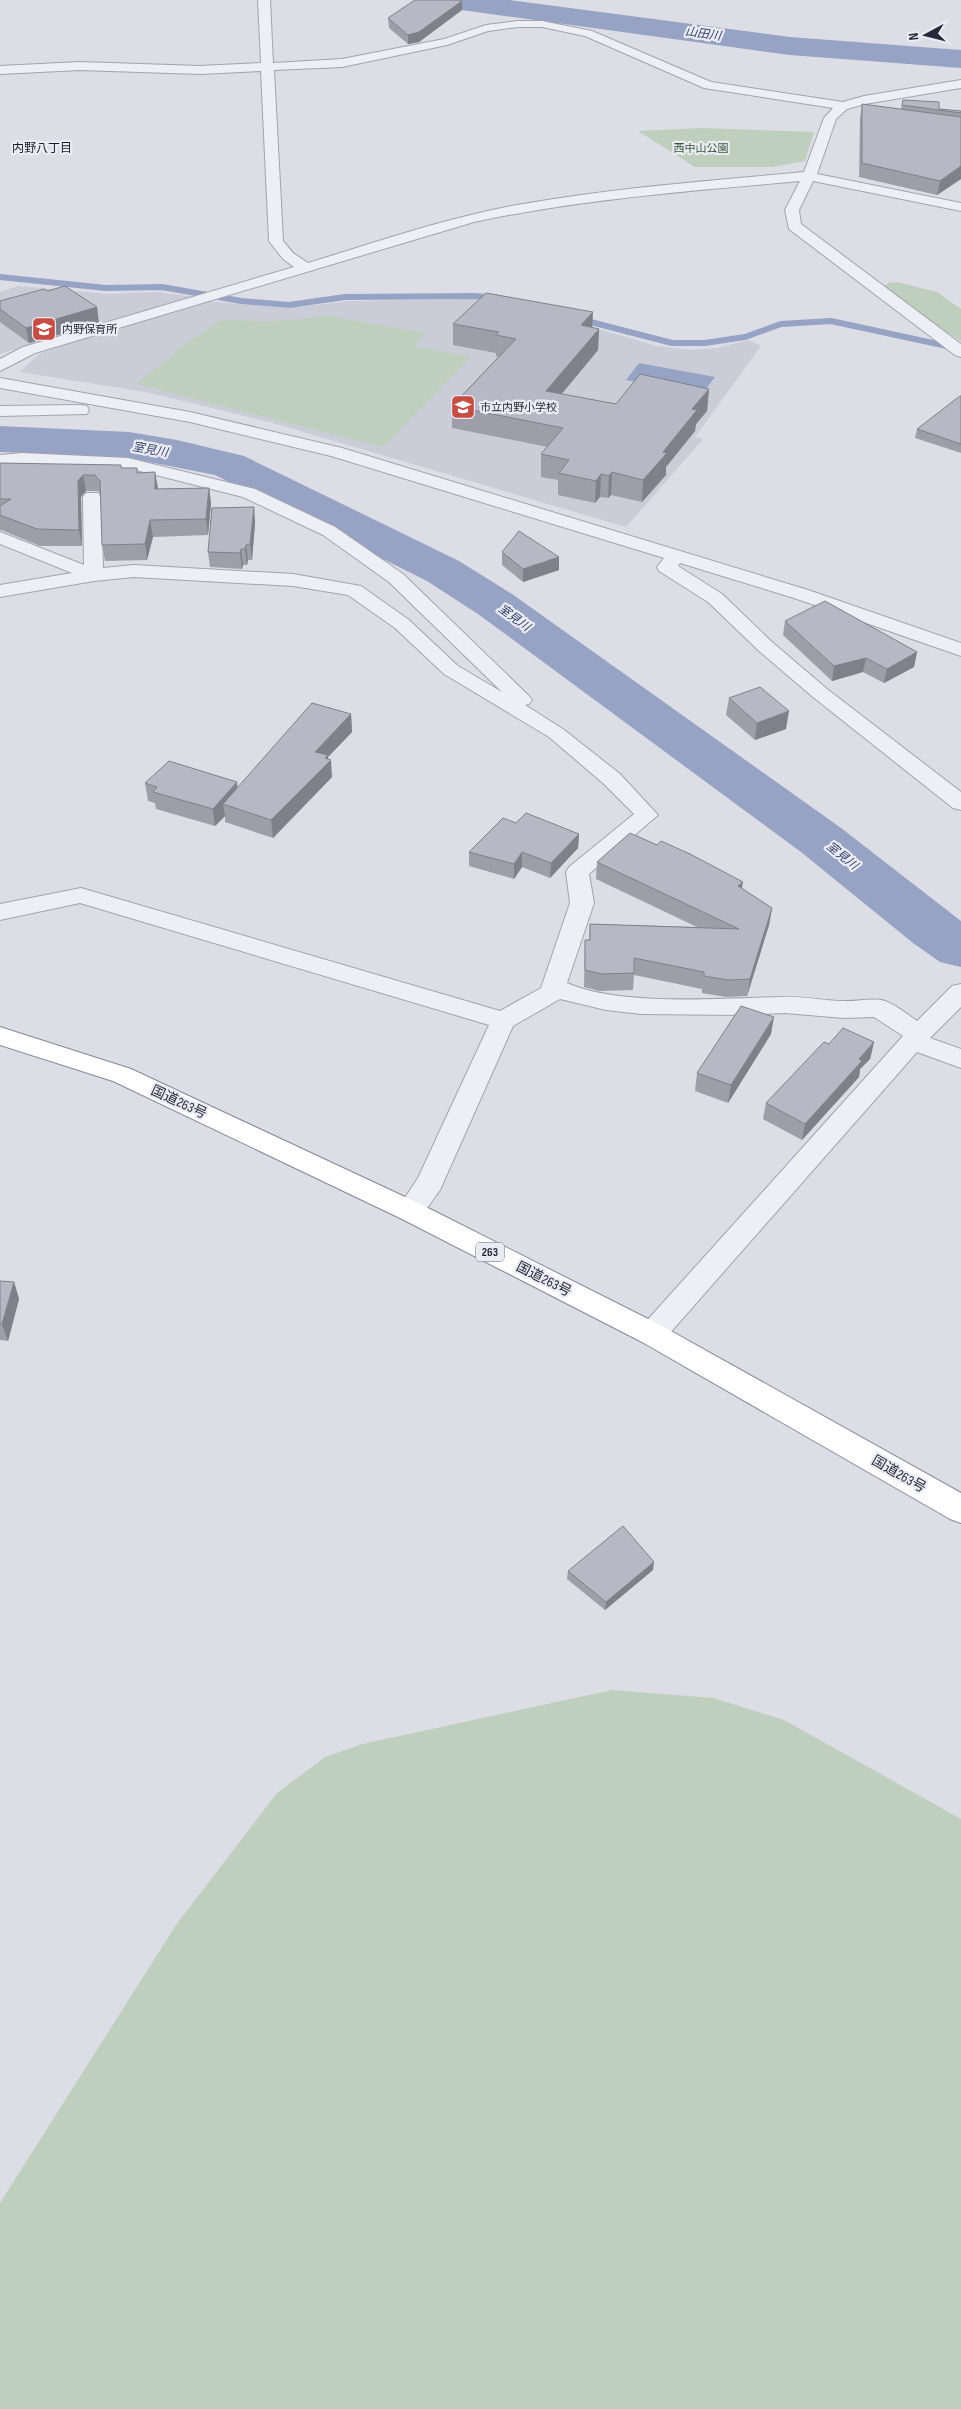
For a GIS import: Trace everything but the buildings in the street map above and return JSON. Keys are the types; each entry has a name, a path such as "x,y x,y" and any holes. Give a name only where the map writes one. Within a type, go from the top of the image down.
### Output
{"highway":[{"name":"国道263号","path":"0,1036 122,1075 410,1211 652,1334 961,1509"}],"street":[{"path":"264,0 276,241 288,256 306,268"},
{"path":"0,70 62,66 177,70 342,63 447,42 492,26 542,24 588,33 708,85 866,113"},
{"path":"961,84 864,100 841,108 830,118 809,176 792,210 794,226 961,352"},
{"path":"0,366 29,350 471,219 516,209 621,193 809,176 961,207"},
{"path":"0,383 190,417 336,452 801,594 961,650"},
{"path":"0,410 117,410 127,405"},
{"path":"0,460 22,458 128,463 249,493 329,531 396,578 556,733 612,780 648,816 577,872 582,903 552,993 503,1021 430,1183 410,1211"},
{"path":"92,498 94,575"},
{"path":"0,538 94,575"},
{"path":"676,557 666,567 715,598 764,646 820,693 961,804"},
{"path":"0,591 94,575 134,571 284,580 354,590 402,624 451,670 556,733"},
{"path":"0,912 82,895 503,1021"},
{"path":"554,987 572,995 606,1002 641,1006 740,1007 784,1005 844,1010 879,1008 916,1037 961,1059"},
{"path":"652,1334 916,1037 961,992"}],"shaded area":[{"name":"内野保育所","path":"18,286 110,294 155,292 197,297 0,354 0,292"},
{"name":"市立内野小学校","path":"475,299 509,303 657,346 690,350 717,348 749,340 761,346 695,437 703,439 626,527 273,423 146,392 20,372 39,354 206,301 286,308 351,301"}],"green space":[{"name":"西中山公園","path":"702,128 814,132 805,161 772,167 695,167 638,131"},
{"path":"897,282 937,292 961,309 961,341 914,312 883,287 888,283"},
{"path":"329,316 425,333 414,346 471,357 383,447 137,384 188,342 223,319 268,322"},
{"path":"612,1690 713,1698 784,1720 961,1819 961,2409 0,2409 0,2203 176,1925 277,1793 325,1757 363,1744"}],"water":[{"path":"639,363 715,377 702,394 626,380"}],"waterway":[{"name":"山田川","path":"447,0 790,46 961,59"},
{"path":"0,277 106,288 162,287 241,301 289,305 345,297 475,296 496,298"},
{"path":"579,319 672,343 705,343 745,337 781,324 831,321 961,349"},
{"name":"室見川","path":"0,439 129,445 177,453 229,465 443,571 495,604 821,840 934,930 961,948"}],"place":[{"name":"内野保育所","path":"44,329"},
{"name":"市立内野小学校","path":"463,407"}],"district":[{"name":"内野八丁目","path":"42,148"}]}
